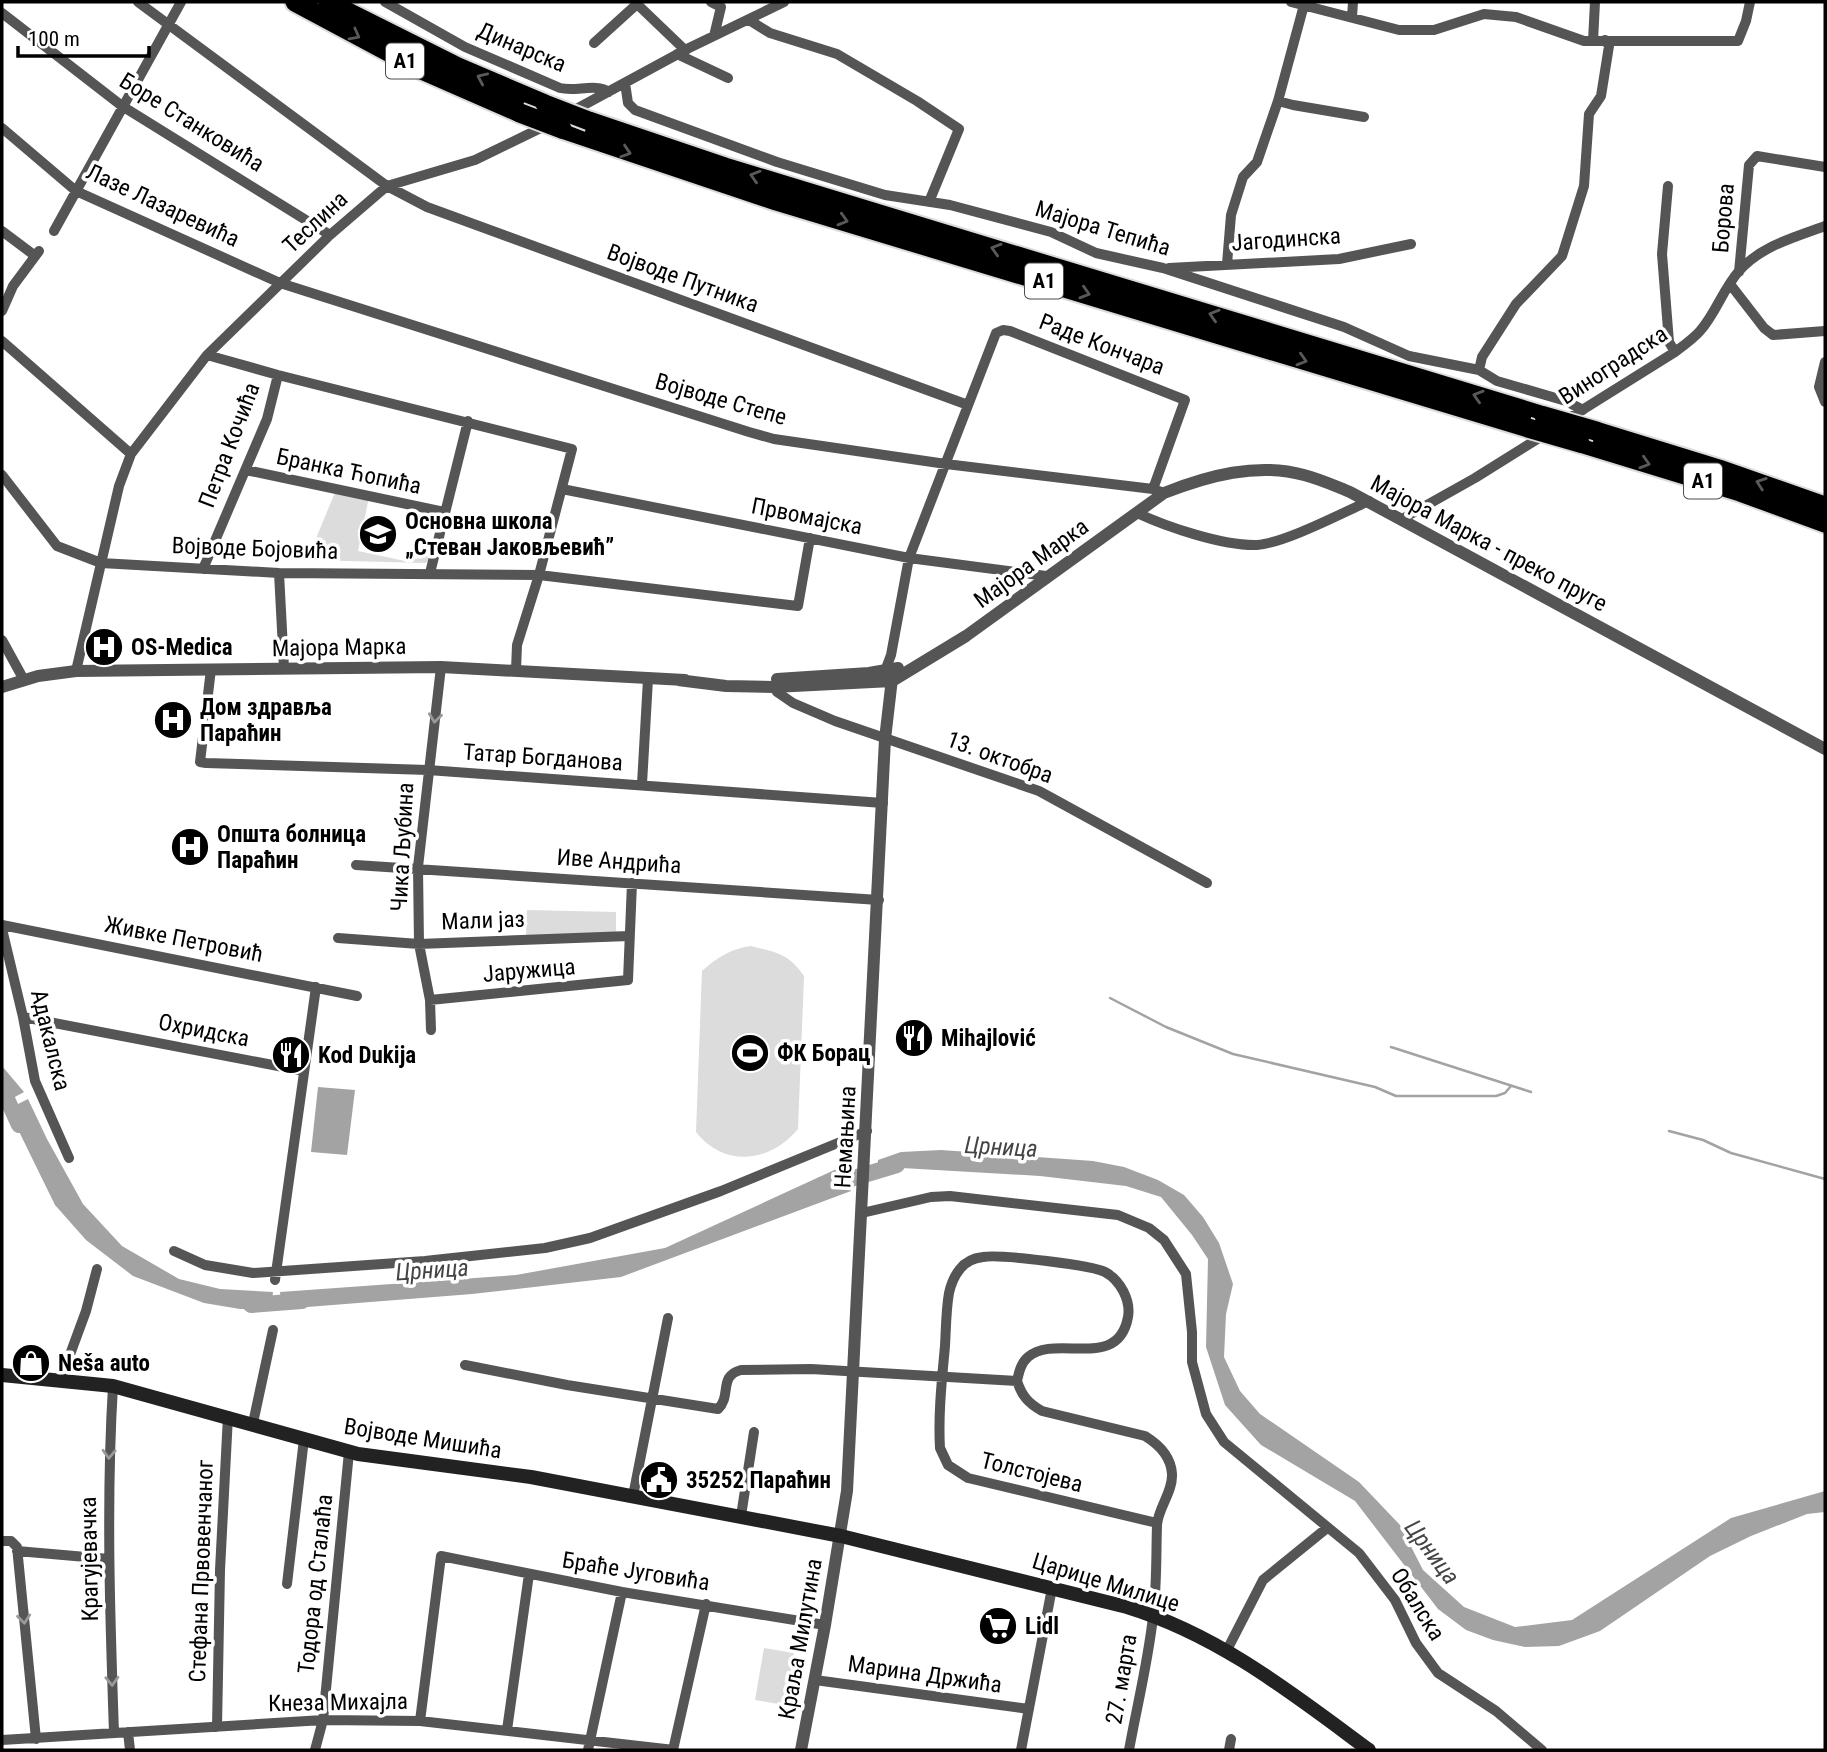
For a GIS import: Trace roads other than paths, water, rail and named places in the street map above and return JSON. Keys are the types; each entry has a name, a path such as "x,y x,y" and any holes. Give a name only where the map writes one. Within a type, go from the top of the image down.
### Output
{"highway":[{"name":"A1","path":"295,2 424,71 520,113 562,130 776,201 1536,422 1596,431 1719,469 1825,506"},
{"name":"A1","path":"328,2 458,67 589,121 725,167 1536,422 1580,443 1740,492 1825,523"}],"main road":[{"name":"Војводе Мишића","path":"2,1375 113,1386 349,1452 531,1477 841,1536"},
{"name":"Царице Милице","path":"841,1536 1153,1615 1227,1650 1369,1750"}],"street":[{"name":"Војводе Путника","path":"138,2 387,186 427,207 968,405"},
{"path":"54,231 181,2"},
{"name":"Динарска","path":"385,2 465,47 560,88 573,90 600,87 609,92"},
{"path":"711,2 721,7 714,36"},
{"name":"Теслина","path":"76,671 119,486 131,454 207,355 330,235 387,186 485,156 681,52 785,2"},
{"path":"1291,2 1399,30 1434,30 1484,13 1516,17 1584,40 1738,41 1750,2"},
{"path":"1352,17 1353,2"},
{"path":"1593,40 1595,2"},
{"path":"594,43 637,5 681,52 728,78"},
{"path":"1227,264 1229,225 1243,177 1257,162 1278,100 1304,5"},
{"name":"Боре Станковића","path":"2,13 122,106 330,235"},
{"path":"749,20 770,33 838,54 959,129 929,202"},
{"path":"1479,370 1482,357 1516,304 1562,256 1584,186 1589,114 1601,96 1609,46 1605,40"},
{"name":"Мајора Тепића","path":"625,83 628,103 635,110 777,162 885,195 929,202 1051,232 1096,253 1163,268 1344,327 1409,356 1479,370 1497,381 1566,401 1583,410"},
{"path":"1278,100 1364,117"},
{"name":"Лазе Лазаревића","path":"2,128 76,191 280,283"},
{"name":"Борова","path":"1739,271 1749,165 1752,160 1757,156 1825,167"},
{"path":"1668,186 1662,254 1669,342 1675,352"},
{"name":"Виноградска","path":"1402,519 1475,478 1675,352 1701,330 1739,271 1754,258 1780,242 1825,226"},
{"path":"2,231 36,253 13,286 2,311"},
{"name":"Јагодинска","path":"1163,268 1339,258 1411,244"},
{"name":"Војводе Степе","path":"280,283 775,439 1159,491"},
{"path":"1730,284 1764,328 1773,335 1825,331"},
{"name":"Раде Кончара","path":"968,405 996,332 1003,330 1185,400 1159,491"},
{"path":"2,341 131,454"},
{"path":"207,355 572,449 539,575 517,645 516,670"},
{"path":"1825,362 1819,387 1825,402"},
{"name":"Петра Кочића","path":"203,569 267,419 278,375"},
{"path":"888,676 909,558 968,405"},
{"path":"430,573 468,421"},
{"name":"Бранка Ћопића","path":"246,470 444,512"},
{"name":"Мајора Марка - преко пруге","path":"1120,524 1137,513 1159,491 1218,475 1264,470 1303,474 1369,501 1825,749"},
{"name":"Војводе Бојовића","path":"2,475 57,546 101,563 279,573 539,575 798,606 810,538"},
{"name":"Првомајска","path":"562,489 909,558 1046,576"},
{"path":"1137,513 1167,527 1256,545 1300,532 1369,501"},
{"name":"Мајора Марка","path":"678,680 726,686 774,687 888,676 967,636 1120,524"},
{"path":"279,573 284,668"},
{"path":"2,640 24,680"},
{"name":"Мајора Марка","path":"2,687 24,680 76,671 284,668 441,667 678,680 888,676"},
{"name":"Чика Љубина","path":"431,1030 430,1000 419,944 418,867 441,667"},
{"name":"Татар Богданова","path":"211,669 200,762 428,770 883,803"},
{"name":"Немањина","path":"841,1536 847,1491 867,1136 888,676"},
{"path":"642,784 648,679"},
{"name":"13. октобра","path":"774,687 793,703 886,739 1039,791 1206,883"},
{"name":"Иве Андрића","path":"356,865 418,867 879,901"},
{"path":"629,936 632,883"},
{"name":"Живке Петровић","path":"2,927 357,996"},
{"name":"Адакалска","path":"2,927 35,1082 69,1158"},
{"name":"Мали јаз","path":"338,939 419,944 629,936"},
{"name":"Јаружица","path":"430,1000 625,982 629,977 629,936"},
{"path":"276,1275 316,987"},
{"name":"Охридска","path":"23,1017 304,1072"},
{"path":"174,1251 205,1265 230,1271 276,1275 545,1248 590,1238 867,1136"},
{"name":"Обалска","path":"863,1209 950,1196 1118,1214 1149,1228 1164,1240 1186,1274 1192,1362 1206,1414 1224,1442 1359,1553 1395,1600 1416,1643 1438,1673 1496,1711 1542,1750"},
{"name":"Толстојева","path":"1017,1381 1021,1367 1029,1357 1041,1350 1084,1350 1105,1346 1115,1340 1123,1331 1129,1307 1127,1298 1115,1280 1104,1272 1086,1268 1002,1256 972,1259 961,1266 949,1292 940,1448 943,1458 956,1472 979,1481 1157,1523"},
{"path":"61,1379 86,1311 97,1269"},
{"path":"634,1496 668,1318"},
{"path":"253,1423 273,1329"},
{"path":"465,1365 718,1409 722,1407 729,1378 732,1373 741,1370 811,1369 1017,1381"},
{"name":"27. марта","path":"1017,1381 1021,1393 1042,1411 1145,1436 1164,1452 1172,1474 1166,1501 1157,1523 1158,1549 1153,1615 1129,1750"},
{"name":"Крагујевачка","path":"113,1386 109,1464 109,1559 114,1733"},
{"name":"Стефана Првовенчаног","path":"217,1727 220,1570 228,1416"},
{"path":"741,1516 754,1432"},
{"path":"286,1584 304,1439"},
{"name":"Тодора од Сталаћа","path":"314,1750 323,1720 349,1452"},
{"path":"1227,1650 1263,1580 1327,1528"},
{"name":"Краља Милутина","path":"801,1750 841,1536"},
{"path":"2,1541 15,1543 17,1551 40,1738 45,1750"},
{"path":"17,1551 109,1559"},
{"name":"Браће Југовића","path":"419,1721 441,1556 622,1592 825,1625"},
{"path":"507,1730 529,1574"},
{"path":"1021,1750 1052,1588"},
{"path":"589,1746 622,1592"},
{"path":"673,1750 706,1604"},
{"name":"Марина Држића","path":"815,1680 1029,1709"},
{"name":"Кнеза Михајла","path":"2,1740 323,1720 419,1721 507,1730 589,1746 673,1750"},
{"path":"128,1732 130,1750"}],"waterway":[{"path":"1110,998 1166,1027 1233,1054 1375,1087 1396,1096 1496,1096 1505,1093 1511,1086"},
{"path":"1391,1047 1531,1092"},
{"name":"Црница","path":"2,1088 19,1125"},
{"path":"1669,1131 1703,1140 1731,1153 1825,1179"},
{"name":"Црница","path":"834,1184 897,1165"},
{"name":"Црница","path":"251,1305 302,1301"}],"place":[{"name":"Основна школа „Стеван Јаковљевић”","path":"378,534"},
{"name":"OS-Medica","path":"104,647"},
{"name":"Дом здравља Параћин","path":"173,720"},
{"name":"Општа болница Параћин","path":"190,847"},
{"name":"Mihajlović","path":"914,1038"},
{"name":"ФК Борац","path":"750,1053"},
{"name":"Kod Dukija","path":"291,1055"},
{"name":"Neša auto","path":"31,1363"},
{"name":"35252 Параћин","path":"659,1480"},
{"name":"Lidl","path":"998,1626"}]}
